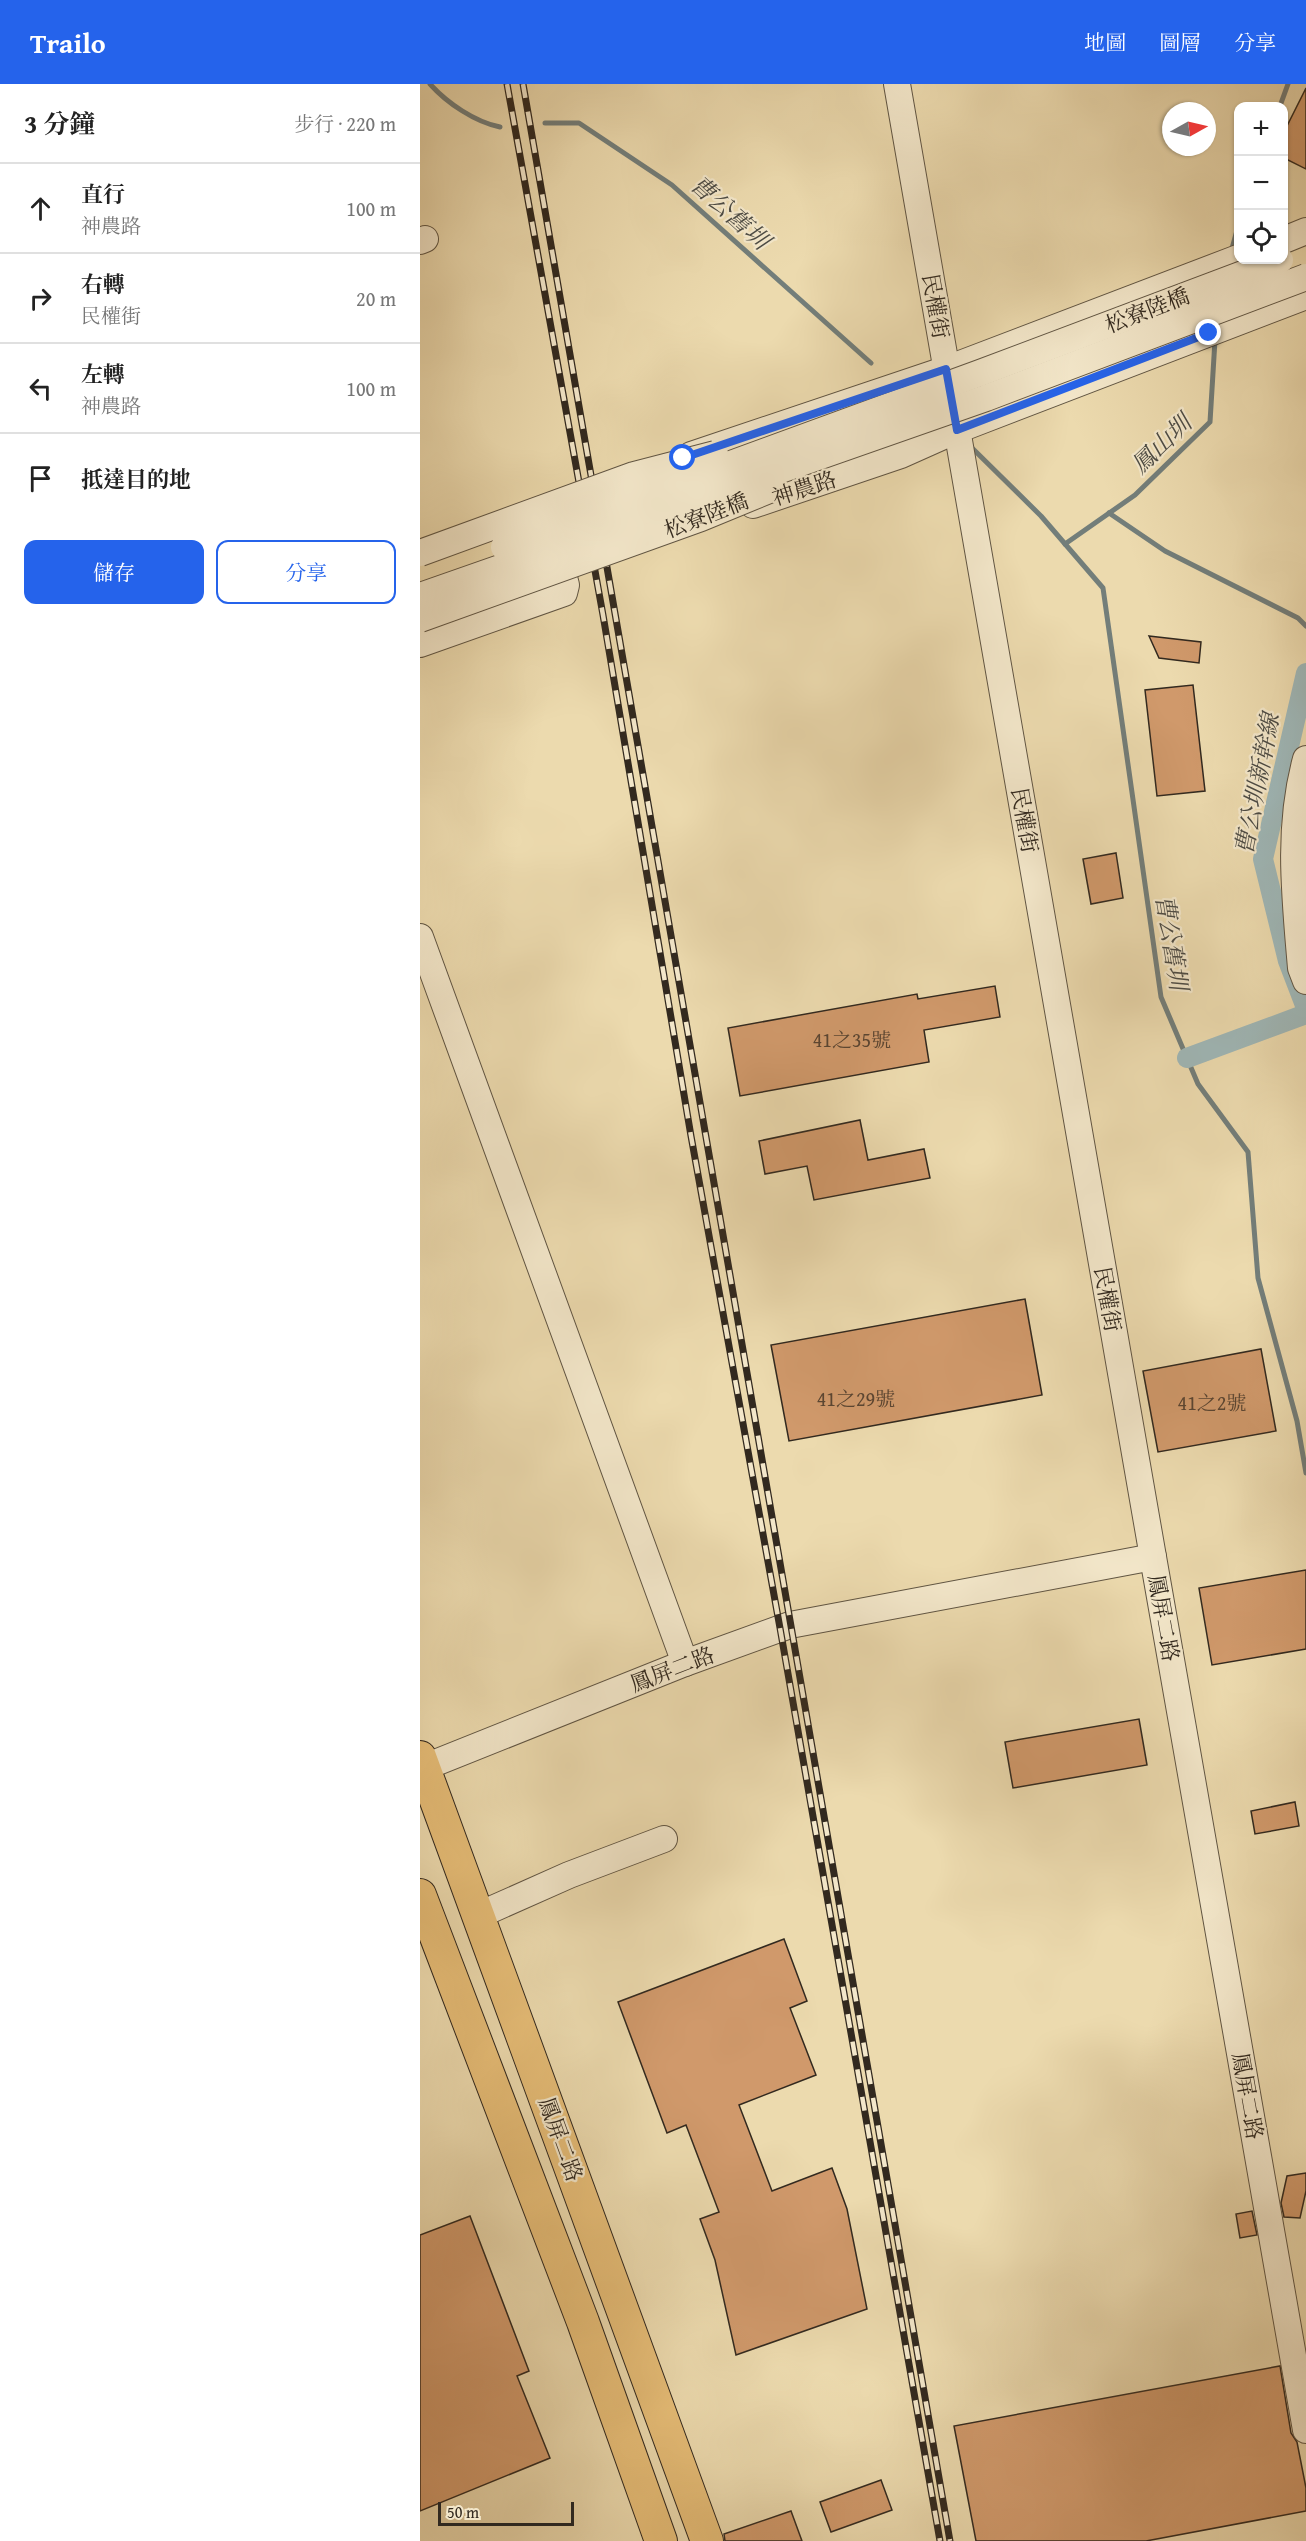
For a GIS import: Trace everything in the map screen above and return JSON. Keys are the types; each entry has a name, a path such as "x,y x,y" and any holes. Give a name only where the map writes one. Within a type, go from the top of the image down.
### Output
{"main road":[{"name":"鳳屏二路","path":"421,1764 479,1915 707,2541"},
{"name":"鳳屏二路","path":"420,1895 583,2322 661,2541"},
{"path":"583,2322 623,2307"}],"street":[{"name":"民權街","path":"897,84 1153,1557"},
{"path":"1288,238 1306,231"},
{"name":"松寮陸橋","path":"1288,257 1306,250"},
{"name":"神農路","path":"1232,260 946,369 683,458 672,472 671,495 676,514 694,524 901,455 957,430 1306,296"},
{"name":"松寮陸橋","path":"420,578 980,373 1269,264"},
{"name":"松寮陸橋","path":"420,596 986,398 1306,277"},
{"name":"松寮陸橋","path":"420,554 634,475 723,452 980,373"},
{"name":"松寮陸橋","path":"420,619 701,518 986,398"},
{"path":"420,543 532,501 548,516 566,585 564,593 420,644"},
{"path":"1306,759 1299,786 1292,873 1301,968 1306,981"},
{"path":"420,937 686,1664"},
{"name":"鳳屏二路","path":"421,1764 790,1625 1153,1557 1306,2430"},
{"path":"479,1915 568,1875 664,1839"}],"building":[{"path":"1306,88 1306,169 1288,160 1288,124"},
{"path":"1149,636 1201,642 1199,663 1159,658"},
{"path":"1193,685 1205,791 1157,796 1145,690"},
{"path":"1116,853 1123,898 1091,904 1083,859"},
{"path":"995,986 1000,1017 924,1030 929,1062 740,1096 728,1028 917,994 918,999"},
{"path":"860,1120 868,1160 924,1149 930,1178 814,1200 807,1166 765,1174 759,1141"},
{"path":"1025,1299 1042,1395 789,1441 771,1345"},
{"path":"1261,1349 1276,1431 1158,1452 1143,1371"},
{"path":"1306,1570 1306,1649 1212,1665 1199,1588"},
{"path":"1139,1719 1147,1765 1013,1788 1005,1742"},
{"path":"1295,1802 1299,1826 1255,1834 1251,1811"},
{"path":"784,1939 807,2001 790,2008 816,2075 739,2105 772,2191 832,2168 847,2209 867,2309 736,2355 715,2260 700,2219 719,2212 686,2125 667,2133 618,2002"},
{"path":"1306,2173 1306,2191 1300,2218 1284,2217 1281,2203 1287,2176"},
{"path":"1252,2211 1257,2235 1240,2238 1236,2214"},
{"path":"470,2216 529,2371 517,2376 550,2458 420,2511 420,2235"},
{"path":"1280,2366 1291,2433 1297,2442 1306,2488 1306,2511 1146,2541 976,2541 954,2426"},
{"path":"881,2480 892,2510 831,2532 820,2502"},
{"path":"791,2511 802,2541 725,2541 724,2534"}],"waterway":[{"name":"曹公舊圳","path":"430,84 462,111 481,121 500,127"},
{"name":"鳳山圳","path":"1281,102 1288,84"},
{"name":"曹公舊圳","path":"545,123 579,123 672,185 871,363"},
{"name":"鳳山圳","path":"1231,252 1234,241"},
{"name":"鳳山圳","path":"1065,544 1135,495 1210,422 1215,340"},
{"name":"曹公舊圳","path":"968,444 1041,516 1103,588 1161,997 1198,1084 1248,1152 1258,1278 1297,1421 1306,1473"},
{"path":"1109,513 1165,551 1298,618 1306,626"},
{"name":"曹公圳新幹線","path":"1306,673 1263,859 1288,961 1306,1008"},
{"path":"1187,1058 1306,1014"}],"railway":[{"path":"507,84 603,615 691,1136 940,2541"},
{"path":"523,84 950,2541"}],"route":[{"path":"683,458 946,369 957,430 1209,333"}]}
